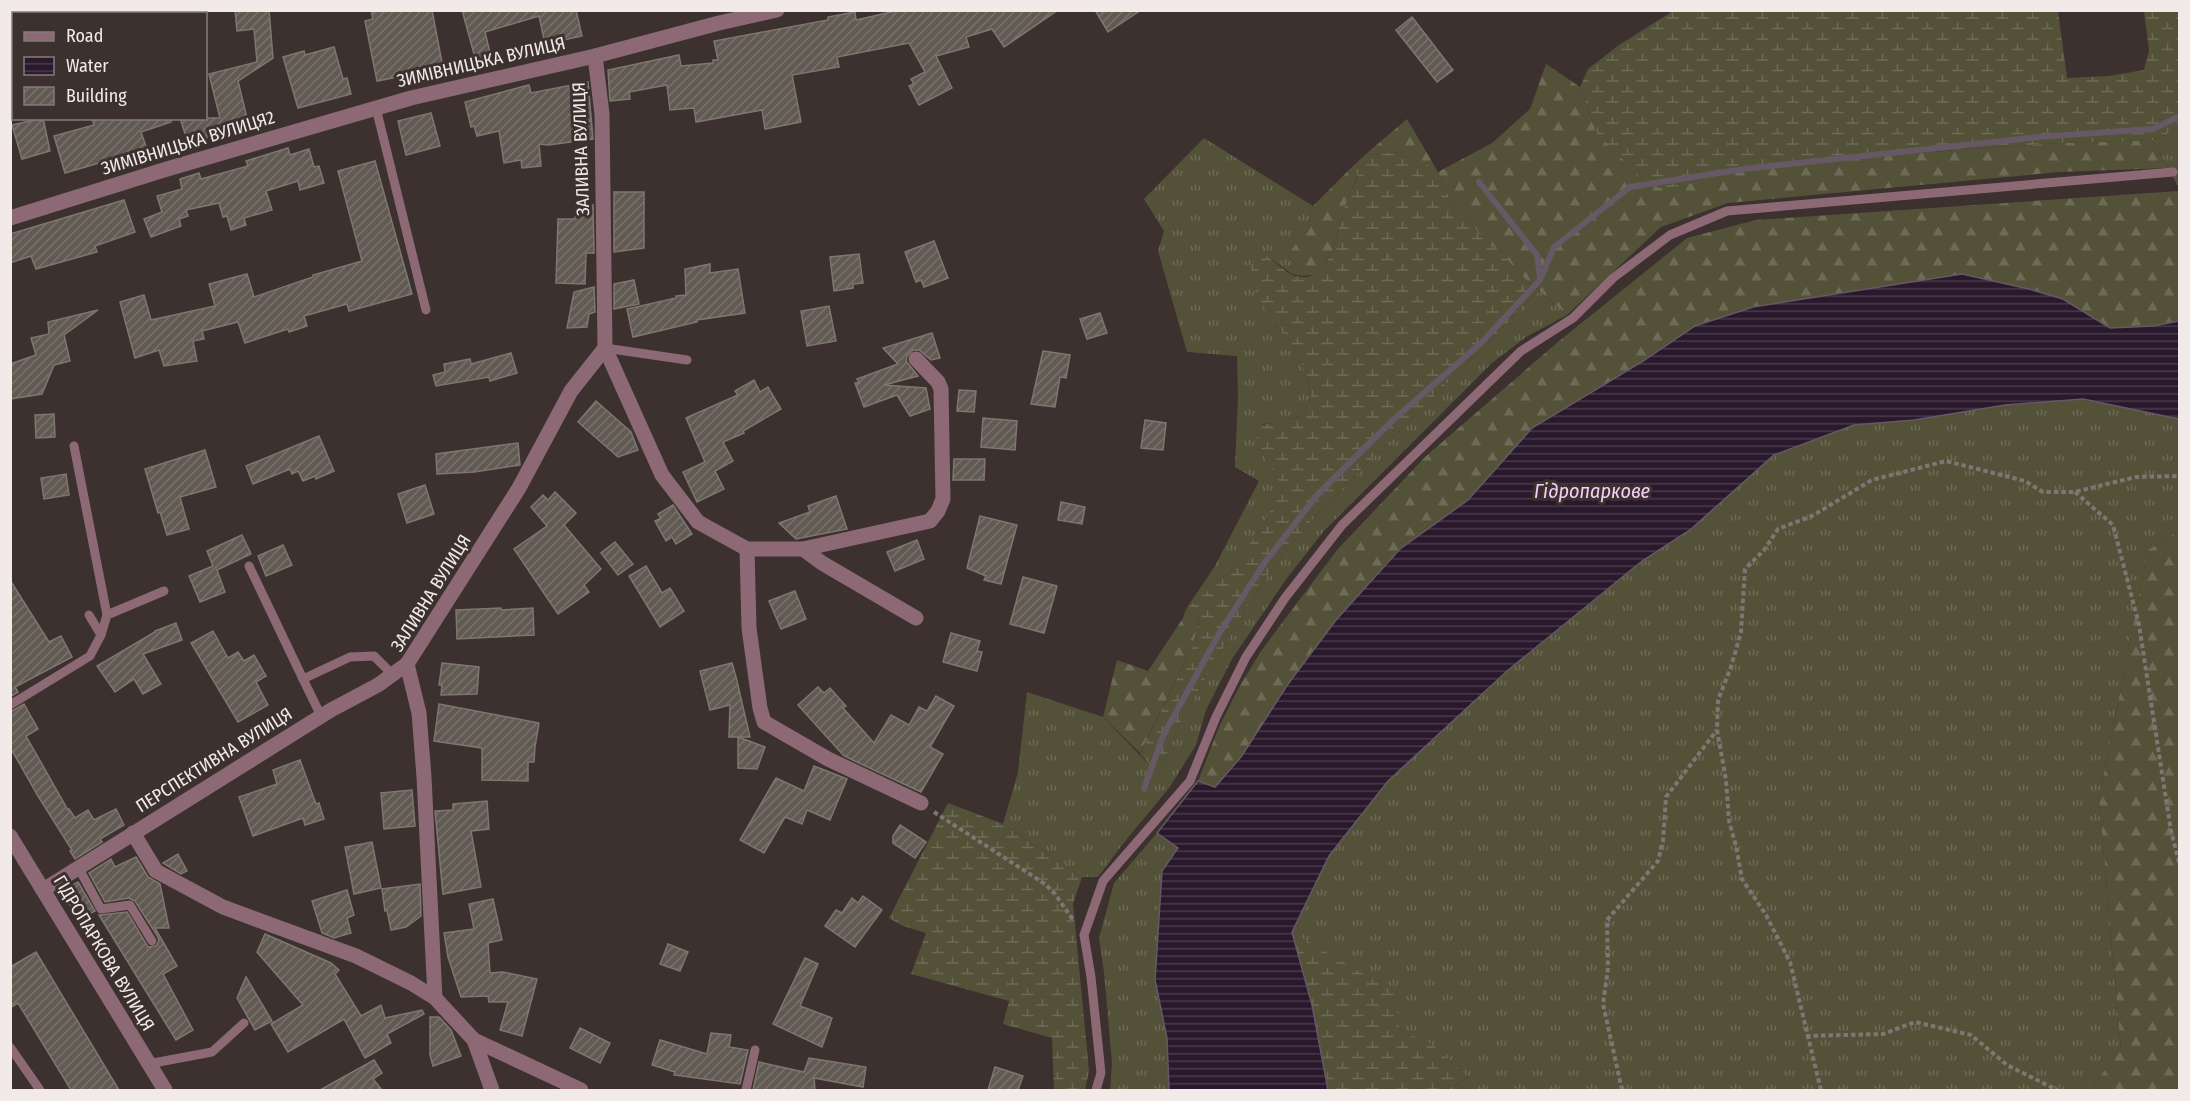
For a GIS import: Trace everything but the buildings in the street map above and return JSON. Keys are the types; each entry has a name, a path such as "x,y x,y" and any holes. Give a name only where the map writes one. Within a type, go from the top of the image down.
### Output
{"street":[{"name":"ЗИМІВНИЦЬКА ВУЛИЦЯ","path":"376,108 777,10"},
{"name":"ЗАЛИВНА ВУЛИЦЯ","path":"596,56 602,114 605,348 662,474 698,522 747,549 803,549 930,521 938,511 943,499 941,389 938,382 916,359"},
{"name":"ЗИМІВНИЦЬКА ВУЛИЦЯ2","path":"10,218 376,108"},
{"name":"ЗАЛИВНА ВУЛИЦЯ","path":"435,998 422,745 419,713 407,664 519,488 571,391 605,348"},
{"path":"747,549 749,628 764,722 828,759 921,803"},
{"path":"803,549 822,563 916,618"},
{"name":"ПЕРСПЕКТИВНА ВУЛИЦЯ","path":"43,890 321,716 393,675 407,664"},
{"path":"133,833 156,871 223,907 356,956 411,983 435,998 474,1040 575,1090"},
{"name":"ГІДРОПАРКОВА ВУЛИЦЯ","path":"10,836 165,1090"},
{"path":"474,1040 492,1090"}],"lane":[{"path":"376,108 426,310"},
{"path":"1096,1090 1101,1073 1091,976 1084,935 1103,880 1190,781 1216,717 1246,657 1285,598 1342,525 1521,351 1573,318 1613,278 1670,235 1727,211 2173,172"},
{"path":"605,348 687,360"},
{"path":"10,705 90,656 101,635 107,615 74,446"},
{"path":"249,566 321,716"},
{"path":"107,615 164,591"},
{"path":"89,615 101,635"},
{"path":"303,680 350,657 374,656 393,675"},
{"path":"78,867 101,909 130,905 152,941"},
{"path":"148,1064 212,1052 244,1023"},
{"path":"10,1047 40,1090"},
{"path":"746,1090 755,1050"}],"path":[{"path":"1821,1090 1806,1036 1790,962 1766,915 1742,879 1737,846 1729,821 1726,780 1717,730 1718,700 1741,632 1745,569 1764,550 1778,529 1812,516 1872,480 1946,461 2025,481 2043,492 2074,492 2136,477 2180,476"},
{"path":"2074,492 2113,525 2139,625 2171,831 2180,866"},
{"path":"1622,1090 1603,1004 1608,968 1606,920 1658,861 1663,841 1666,796 1717,730"},
{"path":"921,803 1045,884 1084,935"},
{"path":"1806,1036 1883,1034 1915,1022 1971,1035 2007,1065 2057,1090"}],"green space":[{"path":"1673,11 2058,11 2067,78 2109,76 2144,70 2149,51 2144,11 2179,11 2179,128 2153,140 2058,143 1846,158 1719,173 1683,186 1659,188 1643,180 1597,134 1580,87 1588,69 1619,45"},
{"path":"1546,64 1580,87 1597,134 1683,186 1719,173 1846,158 2058,143 2153,140 2168,168 2060,172 1728,203 1661,227 1567,315 1514,269 1504,253 1486,243 1467,217 1451,202 1438,172 1492,143 1530,109"},
{"path":"1407,119 1438,172 1397,152 1366,154"},
{"path":"2179,128 2179,188 2153,140"},
{"path":"1204,138 1313,206 1308,229 1287,255 1297,265 1302,276 1292,274 1266,255 1267,311 1270,320 1290,341 1307,376 1311,397 1303,415 1283,422 1263,424 1259,447 1283,488 1264,523 1231,571 1186,609 1215,566 1259,481 1235,467 1237,356 1187,352 1158,251 1164,231 1144,199"},
{"path":"1397,152 1417,158 1438,172 1451,202 1467,217 1486,243 1504,253 1514,269 1539,291 1315,516 1275,564 1184,715 1158,774 1140,754 1193,646 1199,618 1186,609 1231,571 1264,523 1283,488 1259,447 1255,429 1303,415 1311,397 1307,376 1290,341 1270,320 1252,284 1251,265 1257,257 1266,255 1293,275 1305,277 1315,274 1322,268 1333,248 1344,210 1358,176 1352,167 1366,154"},
{"path":"1352,167 1358,175 1343,212 1332,251 1322,270 1314,275 1302,276 1297,265 1287,255 1308,229 1313,206"},
{"path":"2179,191 2179,321 2153,326 2110,328 2063,299 1962,274 1753,307 1695,326 1643,361 1532,428 1468,500 1400,549 1336,620 1288,684 1241,757 1215,787 1198,781 1219,727 1238,689 1261,651 1337,550 1426,456 1558,342 1687,238 1756,220"},
{"path":"1539,291 1567,315 1526,337 1492,363 1324,531 1287,578 1232,659 1206,710 1196,745 1169,788 1098,877 1082,877 1003,824 1018,772 1027,692 1103,717 1158,774 1184,715 1275,564 1315,516"},
{"path":"2083,399 2179,419 2179,530 2148,550 2099,799 2121,1050 2089,1090 1446,1090 1468,1078 1436,1047 1399,1029 1292,932 1329,856 1388,781 1507,671 1642,561 1690,530 1774,455 1854,425 1914,420 2004,405"},
{"path":"2179,530 2179,1090 2089,1090 2121,1050 2099,799 2148,550"},
{"path":"1186,609 1199,618 1193,646 1140,753 1103,717 1117,660 1148,671 1183,618"},
{"path":"948,803 1003,824 1082,877 1073,904 1089,1071 1085,1090 1054,1090 1052,1038 1003,1024 1009,1001 911,974 926,933 903,926 889,918"},
{"path":"1157,833 1179,848 1162,871 1155,980 1167,1038 1169,1090 1110,1090 1112,1063 1099,938 1114,883"},
{"path":"1292,932 1396,993 1399,1029 1436,1047 1468,1078 1446,1090 1328,1090 1312,1005"}],"water":[{"name":"Гідропаркове","path":"1962,274 2063,299 2110,328 2153,326 2179,321 2179,419 2083,399 2005,405 1914,420 1854,425 1774,455 1690,530 1642,561 1507,671 1388,781 1329,856 1292,932 1312,1005 1328,1090 1169,1090 1167,1038 1155,980 1162,871 1178,848 1157,833 1198,781 1215,787 1241,757 1288,684 1336,620 1400,549 1468,500 1532,428 1643,361 1695,326 1753,307"}],"waterway":[{"path":"1144,789 1163,736 1220,632 1265,562 1318,494 1393,420 1481,343 1540,280 1554,247 1630,187 1744,169 2038,137 2153,129 2180,116"},
{"path":"1479,182 1537,255 1540,278"}]}
